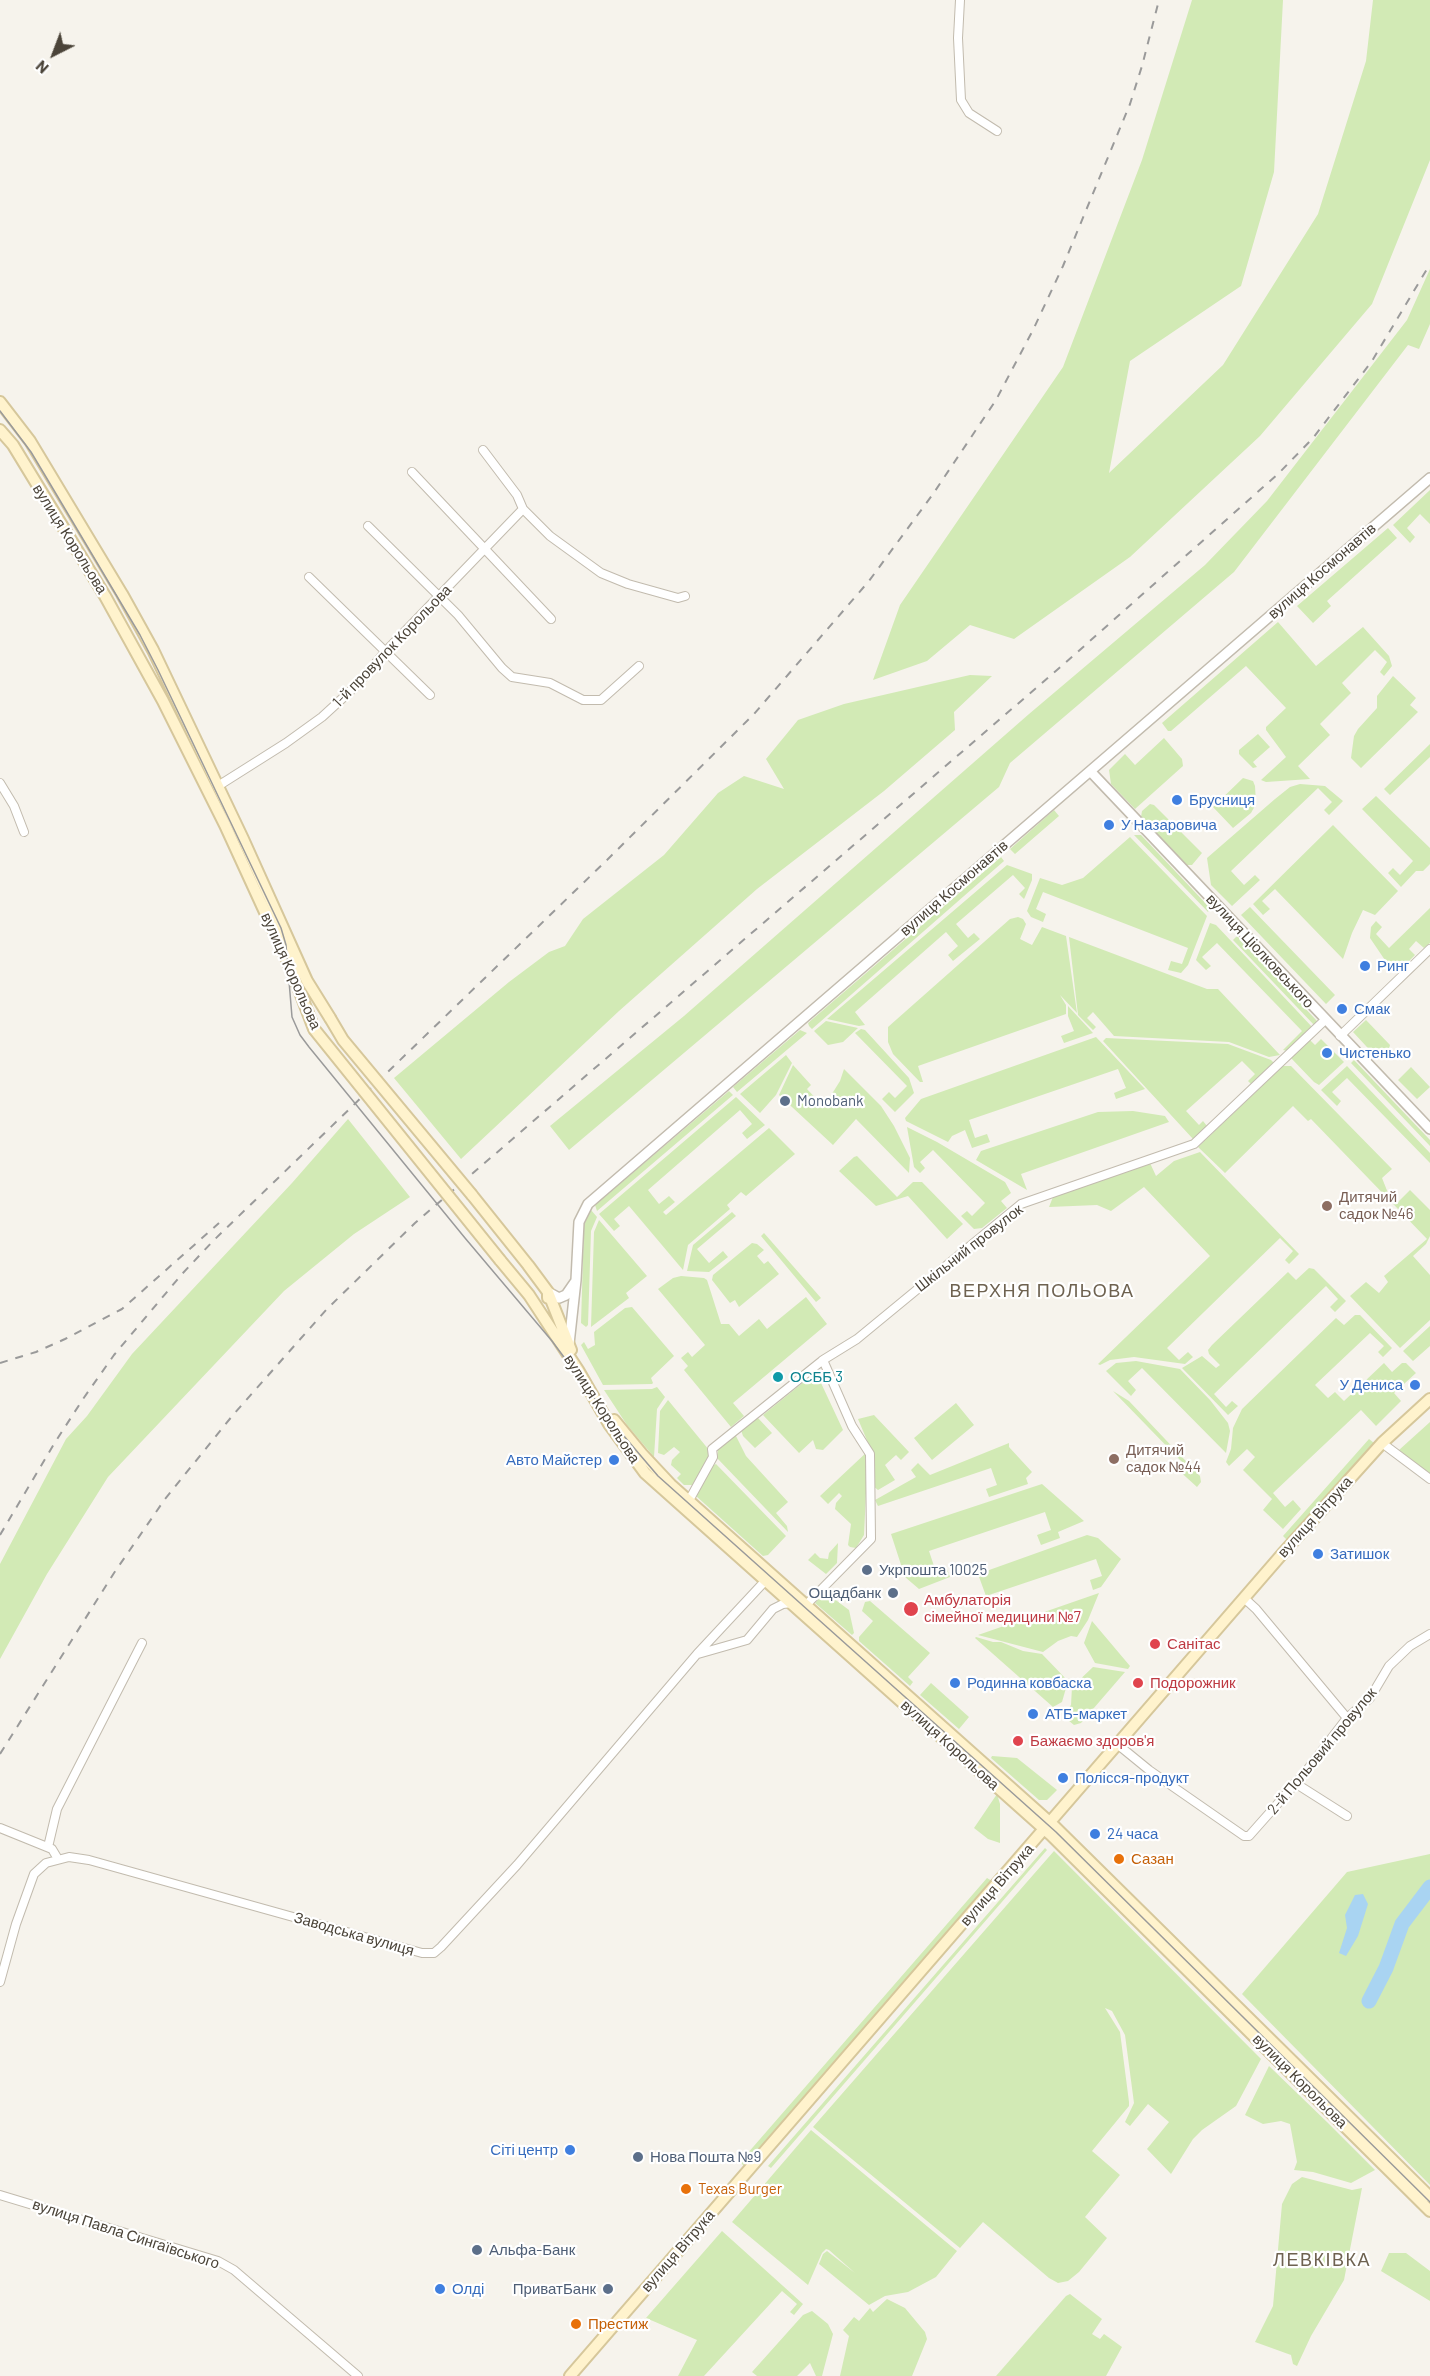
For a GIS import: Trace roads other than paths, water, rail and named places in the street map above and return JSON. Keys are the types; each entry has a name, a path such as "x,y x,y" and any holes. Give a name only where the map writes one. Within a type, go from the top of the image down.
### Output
{"main road":[{"name":"вулиця Корольова","path":"0,402 30,441 123,594 153,650 218,786 307,981 343,1040 515,1248 548,1292 569,1346 614,1419 687,1505 766,1580 799,1606"},
{"name":"вулиця Корольова","path":"0,430 13,445 105,596 163,701 225,825 292,971 307,1016 314,1029 528,1295 578,1370 609,1424 638,1465 687,1505 1050,1828 1430,2198"},
{"path":"528,1295 548,1292 552,1331"},
{"path":"569,1346 578,1370"},
{"name":"вулиця Вітрука","path":"578,2376 1246,1600 1384,1444 1430,1399"},
{"name":"вулиця Вітрука","path":"1384,1444 1430,1407"},
{"name":"вулиця Вітрука","path":"570,2376 1122,1748 1246,1600"},
{"name":"вулиця Корольова","path":"1050,1828 1430,2211"}],"street":[{"path":"960,0 958,38 961,100 969,113 997,131"},
{"path":"483,450 517,495 523,509 550,536 601,573 628,584 678,598 685,596"},
{"path":"412,472 551,619"},
{"name":"вулиця Космонавтів","path":"569,1346 579,1222 588,1204 1430,478"},
{"name":"1-й провулок Корольова","path":"218,786 322,717 358,684 523,509"},
{"path":"369,526 438,598 458,615 512,677 550,683 583,700 601,700 639,666"},
{"path":"309,577 430,695"},
{"name":"вулиця Ціолковського","path":"1091,772 1430,1129"},
{"path":"0,783 14,806 24,832"},
{"path":"1340,1036 1430,949"},
{"name":"Шкільний провулок","path":"687,1505 713,1457 712,1449 823,1360 856,1339 1021,1204 1194,1144 1325,1020"},
{"path":"548,1292 559,1298 566,1295 576,1280"},
{"path":"697,1654 747,1640 773,1609 783,1604 799,1606 871,1539 870,1454 852,1426 823,1360"},
{"path":"1384,1444 1430,1479"},
{"path":"697,1654 766,1580"},
{"path":"1246,1600 1347,1718"},
{"name":"2-й Польовий провулок","path":"1122,1748 1149,1770 1244,1836 1250,1836 1347,1718 1370,1698 1389,1666 1410,1647 1430,1634"},
{"path":"48,1847 57,1809 142,1643"},
{"name":"Заводська вулиця","path":"58,1858 81,1858 422,1953 434,1953 517,1865 697,1654"},
{"path":"1295,1783 1347,1816"},
{"path":"0,1828 52,1849 58,1858 42,1866 31,1879 0,1982"},
{"name":"вулиця Павла Сингаївського","path":"0,2195 218,2261 234,2270 358,2376"}],"water":[{"path":"1363,1894 1368,1904 1358,1936 1346,1956 1339,1953 1347,1928 1345,1915 1355,1895"}],"waterway":[{"path":"1369,2001 1386,1968 1402,1924 1430,1887"}],"tram line":[{"path":"0,411 31,452 140,635 158,670 281,928 286,945 292,1017 300,1035 309,1047 552,1341 612,1422 658,1476 1056,1832 1430,2202"}],"railway":[{"path":"0,1535 83,1399 114,1355 182,1274 214,1240 609,858 754,714 869,581 933,494 996,400 1033,330 1063,266 1130,104 1159,0"},
{"path":"0,1754 114,1573 165,1499 233,1415 326,1310 415,1223 1064,664 1279,473 1313,438 1372,361 1430,264"},
{"path":"0,1363 36,1352 122,1309 219,1223"}],"place":[{"name":"Брусниця","path":"1177,800"},
{"name":"У Назаровича","path":"1109,825"},
{"name":"Ринг","path":"1365,966"},
{"name":"Смак","path":"1342,1009"},
{"name":"Чистенько","path":"1327,1053"},
{"name":"Monobank","path":"785,1101"},
{"name":"Дитячий садок №46","path":"1327,1206"},
{"name":"ОСББ 3","path":"778,1377"},
{"name":"У Дениса","path":"1415,1385"},
{"name":"Дитячий садок №44","path":"1114,1459"},
{"name":"Авто Майстер","path":"614,1460"},
{"name":"Затишок","path":"1318,1554"},
{"name":"Укрпошта 10025","path":"867,1570"},
{"name":"Ощадбанк","path":"893,1593"},
{"name":"Амбулаторія сімейної медицини №7","path":"911,1609"},
{"name":"Санітас","path":"1155,1644"},
{"name":"Родинна ковбаска","path":"955,1683"},
{"name":"Подорожник","path":"1138,1683"},
{"name":"АТБ-маркет","path":"1033,1714"},
{"name":"Бажаємо здоров'я","path":"1018,1741"},
{"name":"Полісся-продукт","path":"1063,1778"},
{"name":"24 часа","path":"1095,1834"},
{"name":"Сазан","path":"1119,1859"},
{"name":"Сіті центр","path":"570,2150"},
{"name":"Нова Пошта №9","path":"638,2157"},
{"name":"Texas Burger","path":"686,2189"},
{"name":"Альфа-Банк","path":"477,2250"},
{"name":"Олді","path":"440,2289"},
{"name":"ПриватБанк","path":"608,2289"},
{"name":"Престиж","path":"576,2324"}],"district":[{"name":"ВЕРХНЯ ПОЛЬОВА","path":"1042,1291"},
{"name":"ЛЕВКІВКА","path":"1322,2260"}]}
